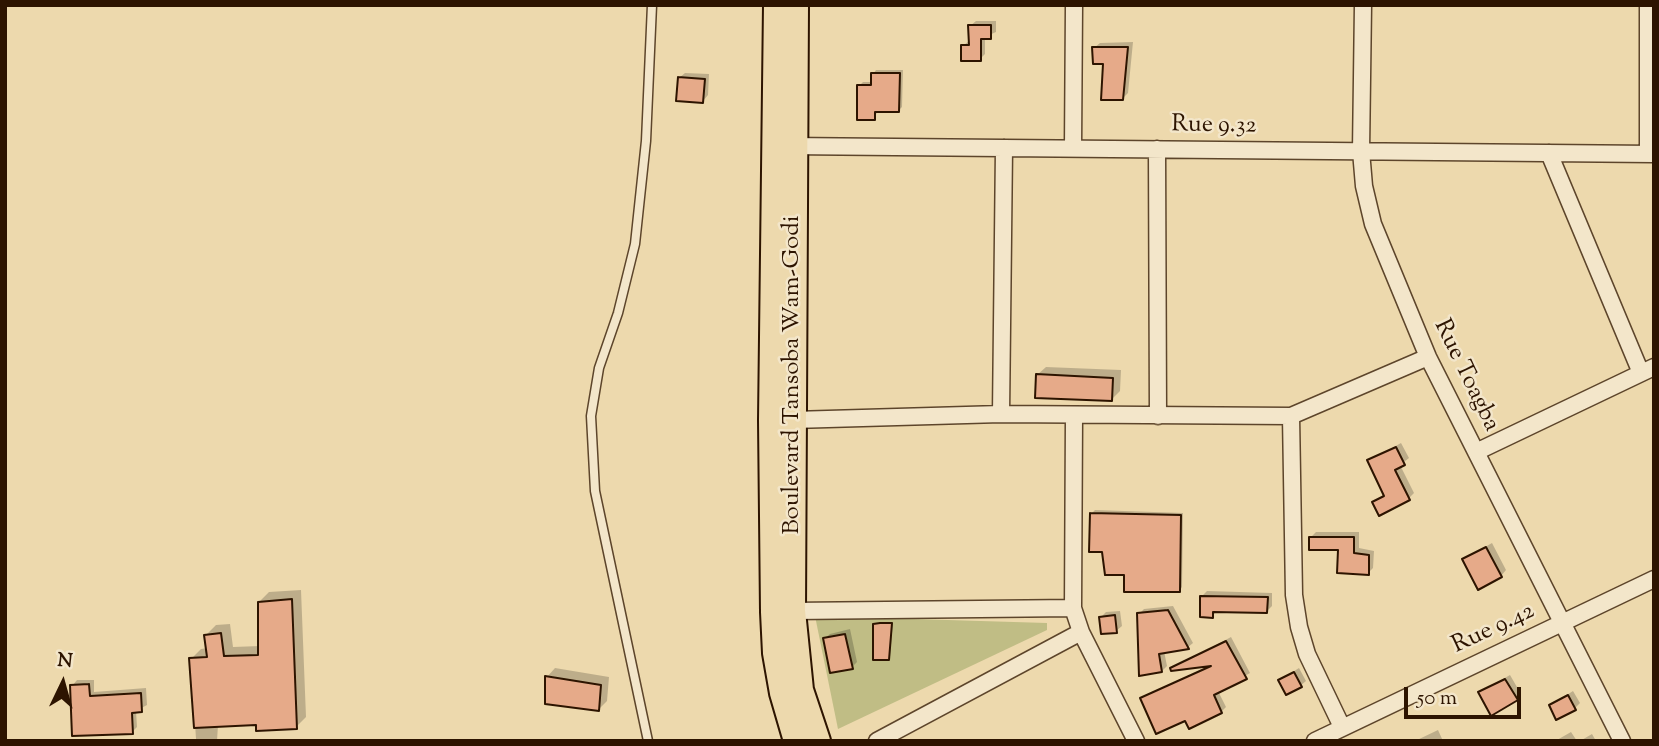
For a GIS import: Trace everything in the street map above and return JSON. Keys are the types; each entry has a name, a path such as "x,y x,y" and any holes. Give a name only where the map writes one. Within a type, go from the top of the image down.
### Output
{"main road":[{"name":"Boulevard Tansoba Wam-Godi","path":"776,5 785,146 793,420 793,611 802,690 818,741"},
{"name":"Boulevard Tansoba Wam-Godi","path":"796,5 785,146 773,612 775,653 782,693 796,741"}],"street":[{"path":"1073,148 1074,5"},
{"name":"Rue Toagba","path":"1363,5 1361,151 1364,186 1373,224 1428,357 1622,741"},
{"path":"1648,5 1651,154"},
{"name":"Rue 9.32","path":"785,146 1651,154"},
{"path":"1001,414 1004,148"},
{"path":"1157,149 1158,416"},
{"path":"1476,452 1647,370 1549,153"},
{"path":"793,420 1001,414 1291,416 1428,357"},
{"path":"1074,415 1073,608 1081,632 1136,741"},
{"path":"1291,416 1294,595 1299,627 1307,654 1342,727"},
{"name":"Rue 9.42","path":"1315,741 1654,579"},
{"path":"793,611 1073,608"},
{"path":"877,741 1081,632"}],"lane":[{"path":"648,741 595,491 591,416 599,368 618,313 635,244 646,141 652,5"}],"shaded area":[{"path":"815,616 1047,623 1047,630 838,729"}],"building":[{"path":"968,25 991,25 991,39 981,39 981,61 961,61 961,45 969,45"},
{"path":"1092,47 1128,47 1123,100 1101,100 1103,64 1093,64"},
{"path":"871,73 900,73 899,112 875,112 875,120 857,120 857,85 871,85"},
{"path":"678,77 705,79 703,103 676,101"},
{"path":"1036,374 1113,378 1112,401 1035,398"},
{"path":"1396,447 1405,465 1395,470 1410,500 1379,516 1372,502 1384,496 1367,460"},
{"path":"1090,513 1181,515 1180,592 1124,592 1124,575 1105,575 1102,552 1089,552"},
{"path":"1309,537 1354,537 1354,553 1369,555 1369,575 1337,573 1338,550 1309,550"},
{"path":"1486,547 1502,577 1478,590 1462,559"},
{"path":"1200,596 1268,597 1267,613 1213,612 1213,618 1200,617"},
{"path":"292,599 297,729 256,731 256,725 194,728 189,658 207,657 204,635 221,633 224,656 258,655 258,602"},
{"path":"1168,610 1189,649 1159,654 1162,672 1139,676 1137,613"},
{"path":"1115,615 1117,633 1101,634 1099,617"},
{"path":"892,623 889,660 873,660 873,624"},
{"path":"845,634 853,669 830,673 823,638"},
{"path":"1226,641 1247,679 1214,695 1222,713 1189,729 1185,721 1156,734 1140,698 1211,666 1171,671 1170,668"},
{"path":"1294,672 1302,687 1286,695 1278,680"},
{"path":"545,676 601,685 599,711 545,704"},
{"path":"1505,679 1518,700 1491,716 1478,692"},
{"path":"89,684 90,696 141,693 142,712 132,713 133,734 72,736 70,685"},
{"path":"1568,695 1576,710 1556,720 1549,705"}]}
